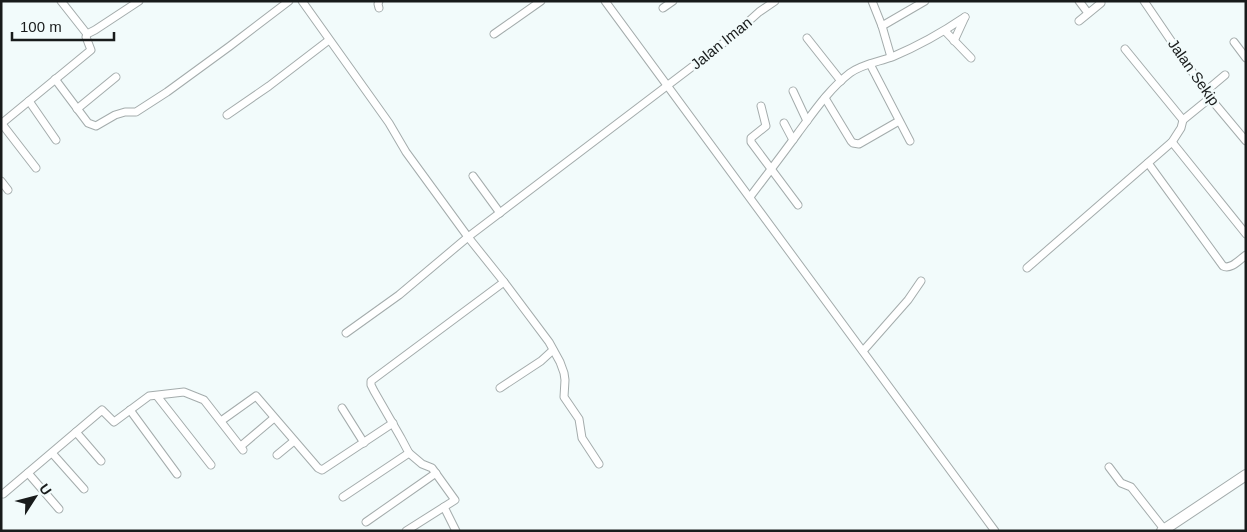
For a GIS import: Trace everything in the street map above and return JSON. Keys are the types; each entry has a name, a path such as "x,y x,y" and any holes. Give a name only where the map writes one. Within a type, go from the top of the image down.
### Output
{"main road":[{"path":"1163,530 1246,475"}],"street":[{"path":"36,168 2,124 91,50 86,37 87,34 61,1"},
{"path":"87,34 139,1"},
{"path":"55,79 88,123 96,126 125,112 136,112 167,92 289,1"},
{"path":"302,1 389,123 406,152 468,237 549,342 564,373 564,397 579,419 582,438 599,464"},
{"path":"494,34 541,1"},
{"path":"605,1 995,531"},
{"path":"663,8 673,1"},
{"name":"Jalan Iman","path":"346,333 399,294 468,237 730,38 759,12 775,1"},
{"path":"872,1 891,57"},
{"path":"882,26 925,1"},
{"path":"1079,1 1088,14"},
{"name":"Jalan Sekip","path":"1144,1 1210,98 1246,142"},
{"path":"1078,20 1101,3"},
{"path":"750,197 806,121 825,98 851,72 891,57 945,31 966,17 954,41"},
{"path":"945,31 971,58"},
{"path":"807,38 841,81"},
{"path":"227,115 269,86 329,40"},
{"path":"1234,42 1246,58"},
{"path":"1125,49 1183,120"},
{"path":"870,64 910,141"},
{"path":"1206,90 1225,75"},
{"path":"77,109 116,77"},
{"path":"793,91 806,121"},
{"path":"825,98 851,141 856,144 899,121"},
{"path":"1027,268 1172,142 1181,128 1183,120 1210,98"},
{"path":"29,101 56,140"},
{"path":"761,106 766,126 750,140 798,204"},
{"path":"784,124 793,140"},
{"path":"1172,142 1246,234"},
{"path":"1148,163 1223,266 1230,268 1246,255"},
{"path":"473,176 500,213"},
{"path":"1,181 8,190"},
{"path":"863,350 908,300 921,281"},
{"path":"406,531 417,528 444,506 455,500 432,468 422,464 409,453 370,385 371,381 504,282"},
{"path":"500,388 541,361 553,350"},
{"path":"3,494 102,410 114,422 149,396 184,392 204,400 242,448 274,418"},
{"path":"156,396 211,465"},
{"path":"221,421 256,396 318,468 322,470 393,423"},
{"path":"342,408 364,443"},
{"path":"130,410 177,474"},
{"path":"76,432 101,461"},
{"path":"277,455 294,441"},
{"path":"52,453 84,489"},
{"path":"343,497 409,453"},
{"path":"1109,467 1121,482 1131,487 1163,530"},
{"path":"28,473 59,509"},
{"path":"366,522 436,473"},
{"path":"444,506 456,531"}]}
